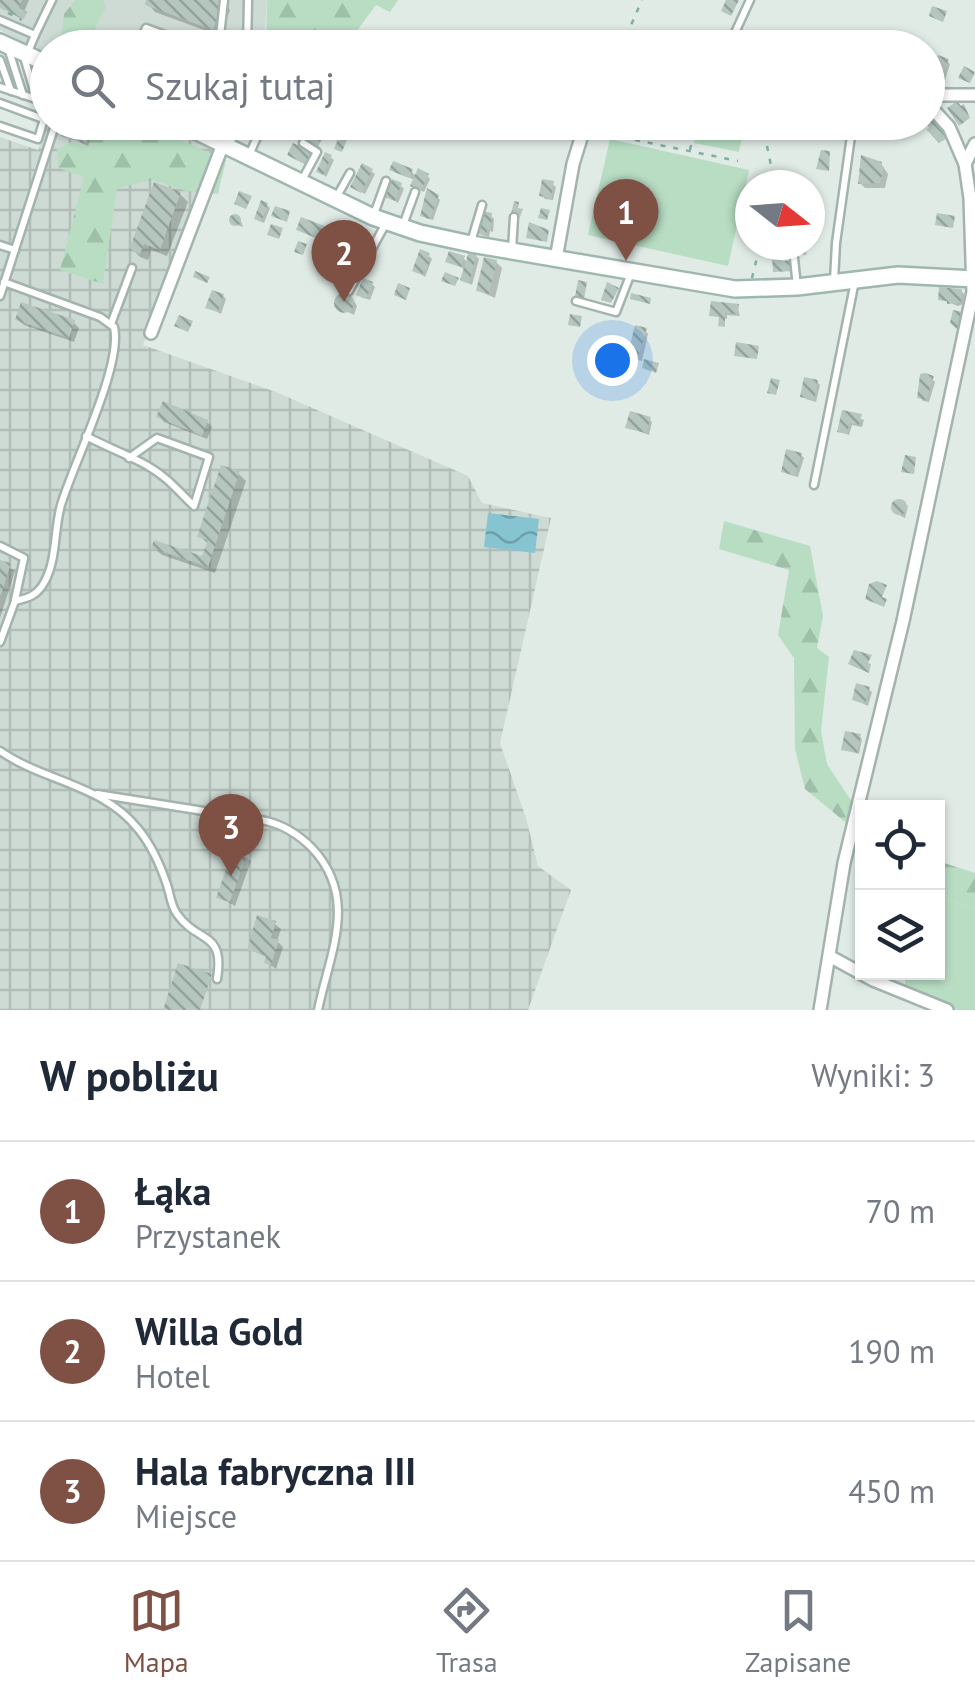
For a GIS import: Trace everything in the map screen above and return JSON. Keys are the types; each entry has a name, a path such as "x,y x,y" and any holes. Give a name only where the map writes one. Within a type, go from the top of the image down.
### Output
{"main road":[{"path":"215,140 387,222 512,252 736,289 926,275 974,279"}],"street":[{"path":"945,95 975,95"},
{"path":"820,1010 832,956 844,862 904,621 974,279 966,164 945,122"},
{"path":"556,260 580,140"},
{"path":"966,164 975,144"},
{"path":"151,334 226,145"},
{"path":"832,956 874,980 947,1010"}],"lane":[{"path":"37,30 52,0"},
{"path":"222,30 224,0"},
{"path":"247,30 248,0"},
{"path":"736,30 750,0"},
{"path":"0,20 30,33"},
{"path":"11,90 12,51"},
{"path":"12,51 23,94"},
{"path":"12,51 30,87"},
{"path":"0,87 30,97"},
{"path":"0,103 30,114"},
{"path":"0,126 30,135"},
{"path":"0,296 50,140"},
{"path":"226,145 229,140"},
{"path":"248,156 256,140"},
{"path":"834,282 850,140"},
{"path":"301,182 317,152 303,143"},
{"path":"336,199 350,173"},
{"path":"386,181 387,222"},
{"path":"349,291 387,222 415,192"},
{"path":"470,244 482,204"},
{"path":"512,252 514,217"},
{"path":"0,245 14,250"},
{"path":"794,260 797,287"},
{"path":"110,324 132,268"},
{"path":"576,301 616,312 630,273"},
{"path":"814,485 856,280"},
{"path":"4,282 110,324 115,332 112,353 63,498 46,581 32,598 15,602"},
{"path":"86,436 165,478 194,506 210,456 157,438 129,458"},
{"path":"0,546 24,558 15,602 0,642"},
{"path":"0,751 96,794 140,831 178,915 215,943 220,959 217,979"},
{"path":"96,794 278,824 307,843 330,868 338,900 339,917 318,1010"}],"path":[{"path":"629,30 642,0"},
{"path":"8,13 22,20"},
{"path":"635,140 738,161"},
{"path":"689,151 692,140"},
{"path":"767,146 771,170"},
{"path":"752,284 757,260"}],"shaded area":[{"path":"0,0 267,0 265,30 30,30 30,46 0,30"},
{"path":"0,137 38,150 41,140 200,140 217,147 143,345 276,392 468,476 482,503 551,518 500,743 538,866 571,890 528,1010 0,1010"}],"green space":[{"path":"75,0 103,0 106,8 94,30 62,30 64,14"},
{"path":"267,0 398,0 390,12 376,5 358,30 266,30"},
{"path":"89,140 180,140 226,160 218,194 186,191 152,180 117,188 103,284 60,270 84,177 58,168 57,149 72,142 88,146"},
{"path":"610,140 749,170 735,170 735,234 728,266 588,235"},
{"path":"695,140 741,140 739,152 694,143"},
{"path":"724,521 810,546 823,616 817,648 829,657 821,731 827,764 855,806 850,826 805,789 795,749 794,658 778,635 789,570 719,549"},
{"path":"945,863 975,873 975,908 945,899"},
{"path":"945,899 975,908 975,1010 957,1010 904,989 906,980 945,980"}],"water":[{"path":"488,513 539,519 535,553 484,547"}],"building":[{"path":"0,0 22,0 19,8 27,12 24,19 0,8"},
{"path":"146,0 224,0 213,30 145,5"},
{"path":"726,0 739,0 731,16 721,11"},
{"path":"932,6 947,11 943,22 929,16"},
{"path":"964,66 975,72 970,83 958,78"},
{"path":"957,101 961,106 964,104 970,118 959,126 947,108"},
{"path":"338,140 347,140 342,152 334,149"},
{"path":"293,143 312,152 306,165 287,155"},
{"path":"821,150 830,151 829,171 816,169"},
{"path":"325,152 332,155 323,175 316,172"},
{"path":"861,155 882,162 880,183 858,184"},
{"path":"393,161 413,169 409,178 389,170"},
{"path":"362,163 373,169 361,193 350,187"},
{"path":"418,168 429,174 421,191 410,186"},
{"path":"392,179 402,183 395,201 384,197"},
{"path":"542,179 554,181 551,198 539,196"},
{"path":"154,182 181,192 160,250 144,244 140,254 129,250"},
{"path":"427,188 439,195 430,219 420,216"},
{"path":"239,191 252,196 246,209 234,204"},
{"path":"261,200 268,203 261,222 254,219"},
{"path":"514,201 523,209 520,217 511,214"},
{"path":"275,206 290,211 287,222 271,216"},
{"path":"541,208 550,210 547,220 538,218"},
{"path":"482,211 492,213 491,230 487,229 486,235 476,233"},
{"path":"937,213 955,216 953,228 935,225"},
{"path":"235,214 241,220 235,226 229,220"},
{"path":"301,217 330,228 324,241 296,230"},
{"path":"351,222 362,227 353,248 342,244"},
{"path":"529,222 549,230 547,242 526,238"},
{"path":"271,224 283,228 279,239 267,235"},
{"path":"298,241 307,244 303,255 294,252"},
{"path":"420,249 430,253 430,262 422,275 412,271"},
{"path":"449,251 465,256 461,267 445,262"},
{"path":"469,251 477,253 469,284 460,280"},
{"path":"484,257 497,260 489,294 476,291"},
{"path":"772,260 792,260 793,271 773,272"},
{"path":"195,271 210,277 207,283 193,277"},
{"path":"445,272 459,278 455,286 441,281"},
{"path":"363,278 373,282 366,299 356,295"},
{"path":"578,280 587,282 584,299 575,297"},
{"path":"607,282 619,288 611,303 601,300"},
{"path":"398,283 410,288 406,300 394,295"},
{"path":"939,287 962,289 961,302 947,304 938,300"},
{"path":"212,290 224,294 218,312 205,308"},
{"path":"344,293 354,303 344,313 334,303"},
{"path":"631,293 651,298 650,304 630,299"},
{"path":"711,301 739,304 738,314 725,313 725,327 718,326 719,317 709,316"},
{"path":"21,302 75,320 69,338 15,320"},
{"path":"953,310 962,312 958,330 950,323"},
{"path":"570,314 582,316 580,327 568,325"},
{"path":"179,315 193,321 188,332 174,326"},
{"path":"635,325 647,328 636,363 626,360 628,354 623,352 625,344 630,345"},
{"path":"736,342 759,346 757,359 734,356"},
{"path":"644,359 659,363 656,373 642,368"},
{"path":"920,374 934,376 926,400 917,398"},
{"path":"804,377 818,380 814,400 800,397"},
{"path":"771,378 780,380 776,395 767,393"},
{"path":"163,401 208,420 202,436 156,417"},
{"path":"842,410 862,414 859,425 849,423 847,434 837,432"},
{"path":"630,411 651,417 646,433 625,428"},
{"path":"786,449 802,453 795,475 781,472"},
{"path":"905,455 916,457 914,474 901,472"},
{"path":"221,465 240,471 208,567 151,548 154,540 202,556 208,540 197,537"},
{"path":"899,499 907,507 899,515 891,507"},
{"path":"0,560 11,563 1,595 0,595"},
{"path":"877,581 887,585 882,597 887,599 884,607 865,599 869,584"},
{"path":"854,650 872,655 869,673 848,664"},
{"path":"856,683 870,687 865,704 852,700"},
{"path":"845,731 861,734 857,753 841,750"},
{"path":"233,849 247,854 230,902 216,898"},
{"path":"257,915 276,921 271,938 279,940 271,965 264,963 266,955 247,950"},
{"path":"178,963 212,974 200,1010 163,1010"}],"place":[{"name":"Łąka","path":"626,261"},
{"name":"Willa Gold","path":"344,302"},
{"name":"Hala fabryczna III","path":"231,876"}]}
